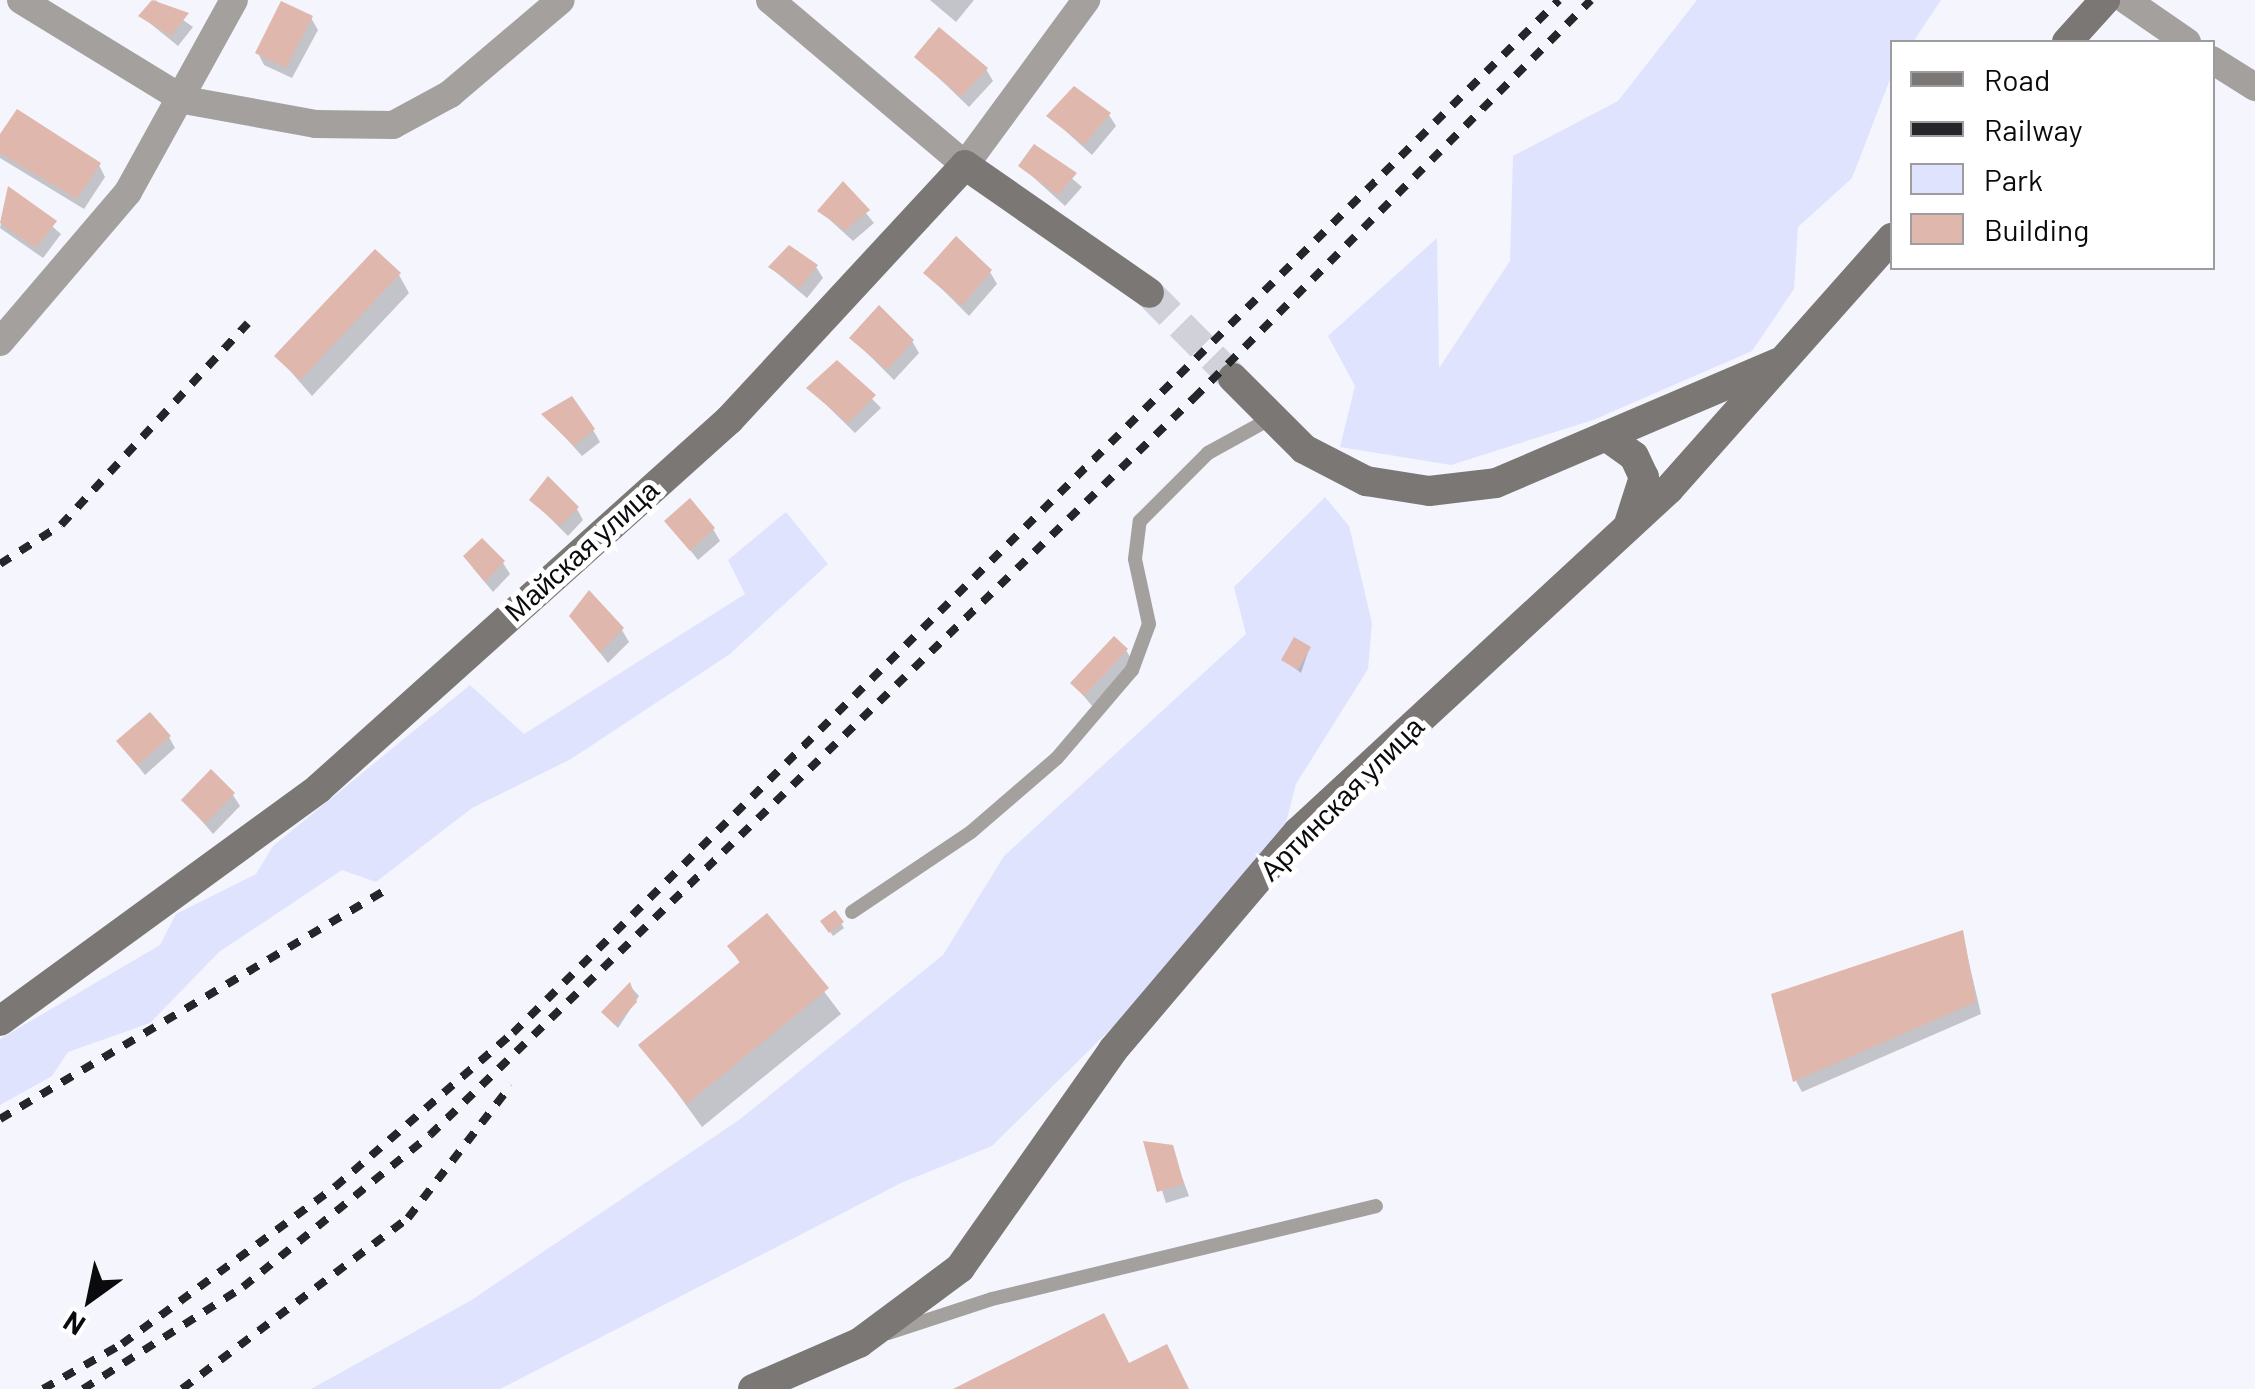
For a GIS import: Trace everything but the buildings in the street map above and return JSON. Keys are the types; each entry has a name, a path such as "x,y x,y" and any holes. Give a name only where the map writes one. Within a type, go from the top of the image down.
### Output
{"street":[{"path":"22,0 184,100 316,124 394,126 450,94 561,0"},
{"path":"0,342 128,192 184,100 234,0"},
{"path":"770,0 965,164 1149,293"},
{"name":"Майская улица","path":"0,1021 319,788 742,408 965,164 1086,0"},
{"path":"2069,40 2105,0"},
{"path":"2126,0 2184,40"},
{"path":"2215,62 2255,86"},
{"name":"Артинская улица","path":"753,1389 859,1343 960,1268 1113,1050 1298,832 1628,526 1890,240"},
{"path":"1233,378 1268,420 1366,481 1429,491 1496,483 1784,360"},
{"path":"1606,436 1644,477 1628,526"}],"lane":[{"path":"852,912 1000,807 1132,670 1149,624 1135,559 1140,521 1208,453 1268,420"},
{"path":"859,1343 992,1299 1376,1206"}],"green space":[{"path":"1697,0 1941,0 1914,40 1890,40 1890,79 1852,178 1798,227 1794,289 1752,351 1593,420 1451,465 1340,447 1355,386 1328,336 1437,238 1439,368 1510,261 1513,156 1618,101"},
{"path":"1325,497 1349,526 1372,623 1368,669 1296,784 1282,838 1135,1005 992,1146 901,1183 500,1389 311,1389 470,1301 739,1120 943,955 1004,856 1246,634 1234,587"},
{"path":"786,512 828,564 730,654 571,759 472,808 376,882 342,870 219,952 150,1023 68,1052 52,1076 0,1105 0,1039 160,945 176,914 256,874 273,846 470,685 524,734 745,594 728,560"}],"tunnel":[{"path":"1149,293 1233,378"}],"railway":[{"path":"43,1389 122,1344 335,1187 513,1033 1559,0"},
{"path":"83,1389 243,1287 430,1135 1194,398 1591,0"},
{"path":"0,564 61,525 248,323"},
{"path":"0,1119 386,890"},
{"path":"182,1389 408,1218 511,1085"}]}
